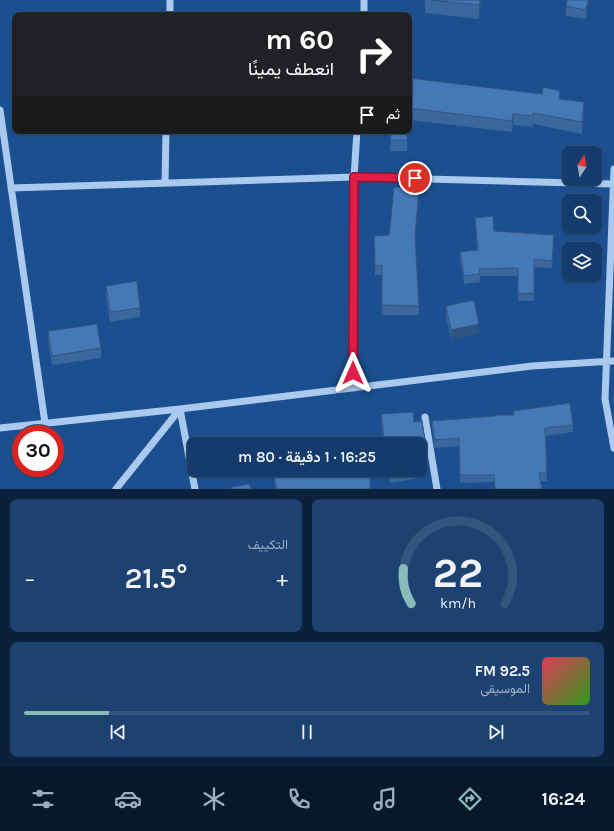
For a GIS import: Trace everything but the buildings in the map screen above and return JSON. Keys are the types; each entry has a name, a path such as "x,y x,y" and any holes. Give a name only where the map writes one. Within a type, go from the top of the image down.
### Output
{"street":[{"path":"170,0 170,12"},
{"path":"364,0 364,12"},
{"path":"0,110 2,137 11,188 45,423"},
{"path":"165,183 166,134"},
{"path":"353,388 354,177 357,134"},
{"path":"614,169 605,399 614,448"},
{"path":"11,188 354,177 613,184"},
{"path":"0,428 180,409 532,366 614,361"},
{"path":"116,489 180,409"},
{"path":"180,409 194,489"},
{"path":"424,417 437,489"}],"route":[{"path":"353,373 354,177 415,178"}]}
